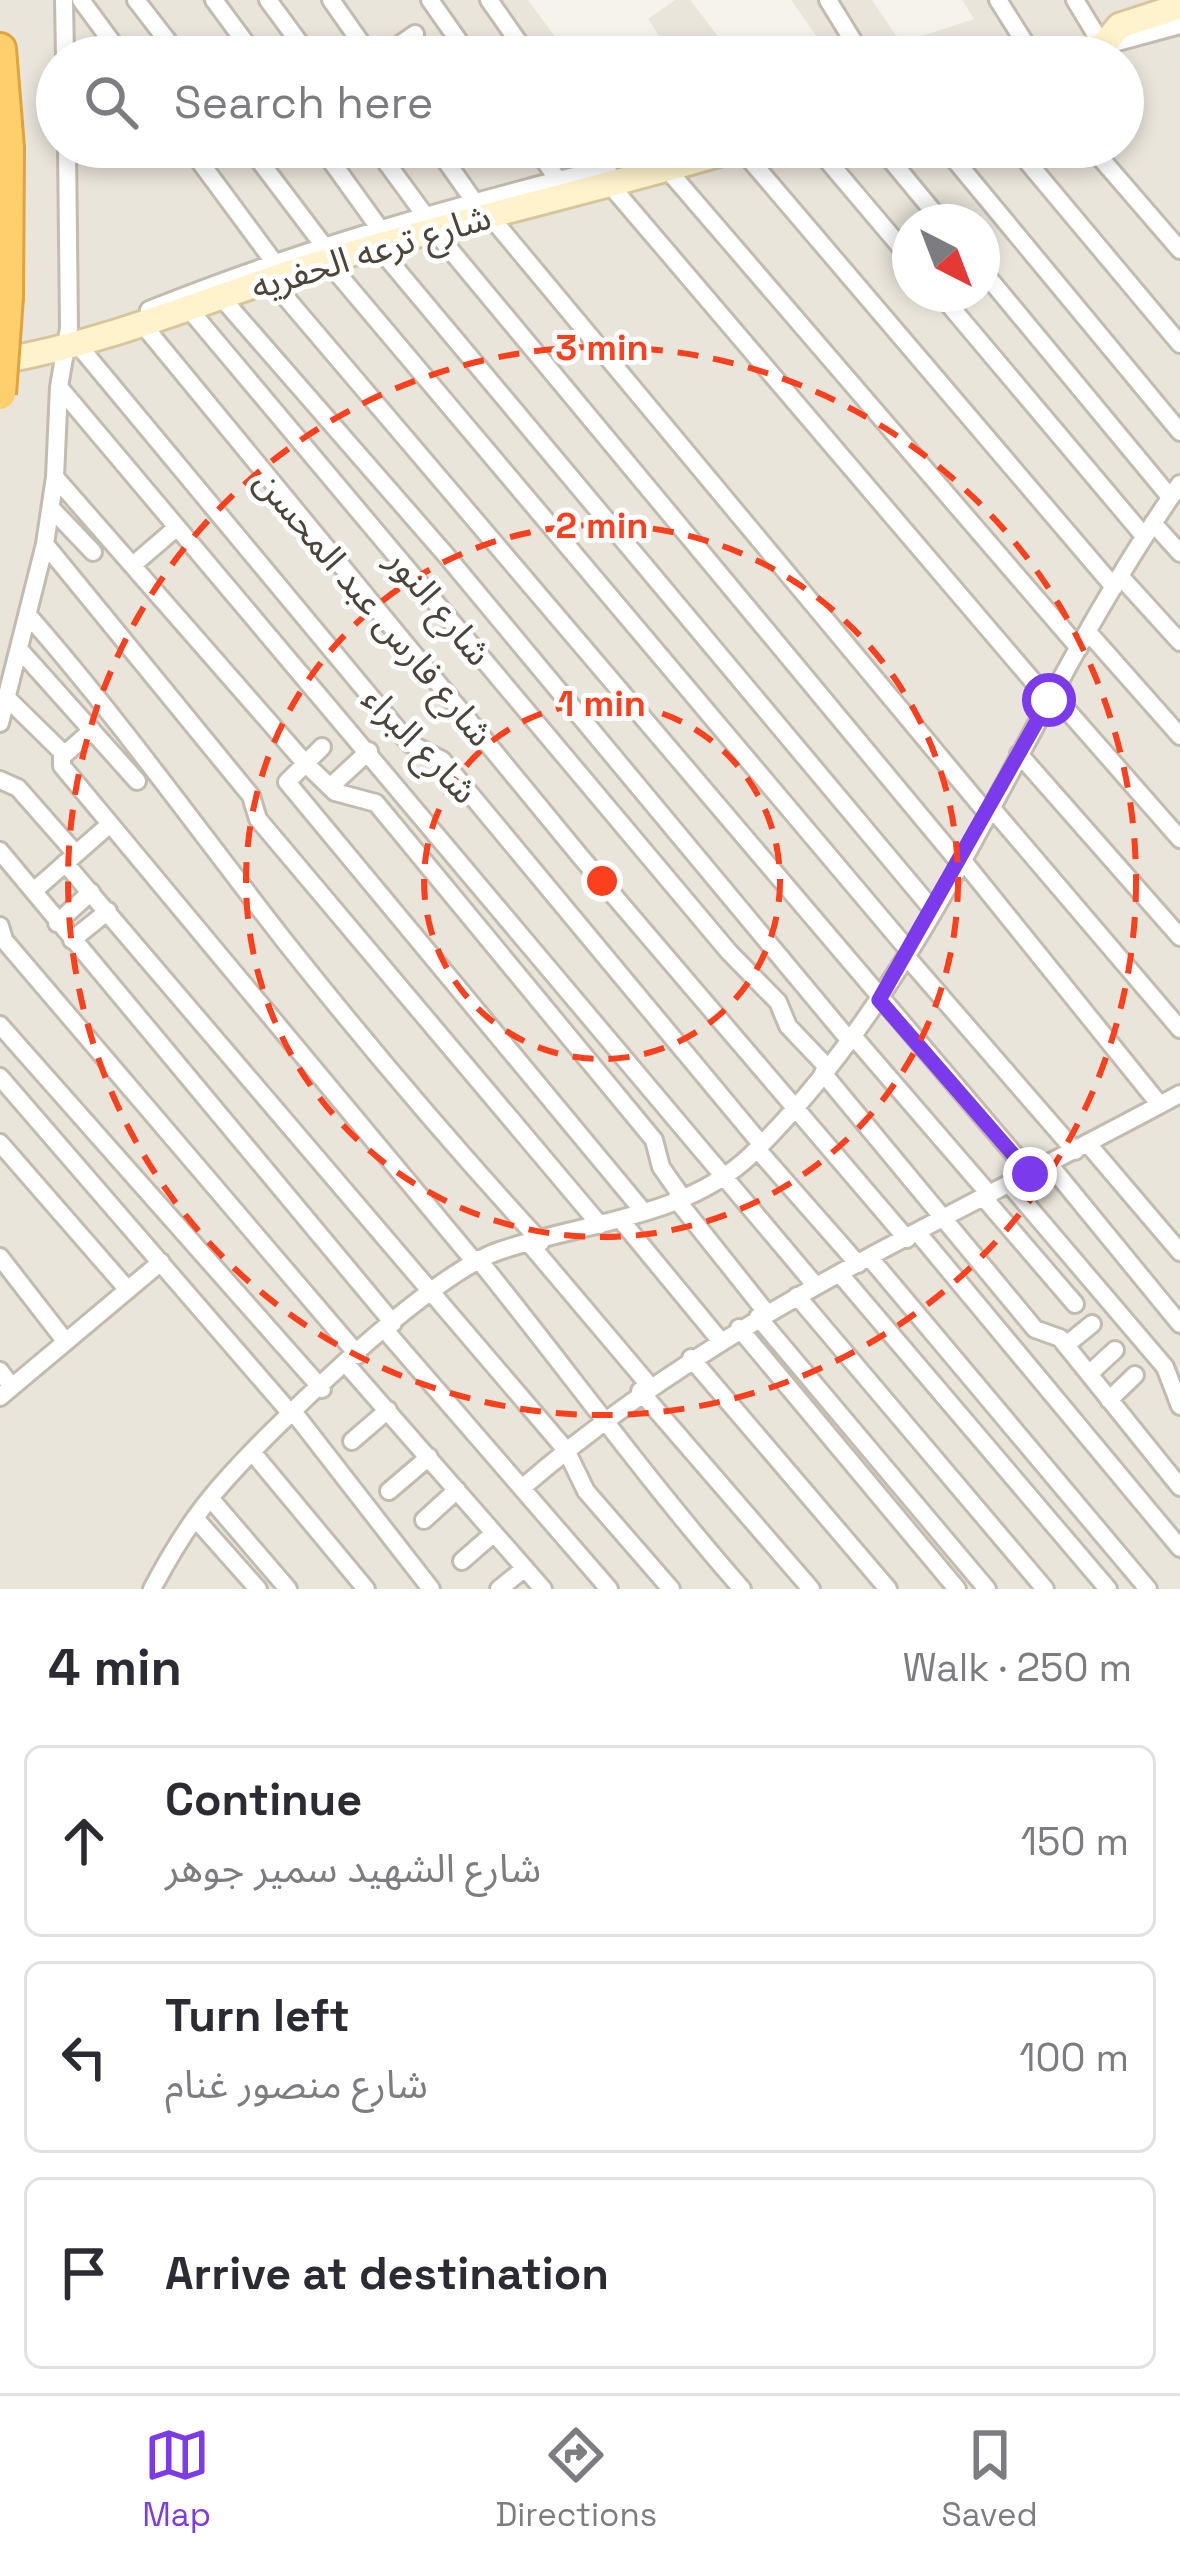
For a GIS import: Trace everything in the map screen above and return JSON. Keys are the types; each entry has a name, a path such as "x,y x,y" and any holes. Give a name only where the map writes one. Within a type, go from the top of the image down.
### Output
{"highway":[{"path":"0,49 8,148 7,296 0,394"}],"street":[{"path":"64,0 65,36"},
{"path":"81,0 108,36"},
{"path":"136,0 164,36"},
{"path":"214,0 241,36"},
{"path":"268,0 295,36"},
{"path":"331,0 356,36"},
{"path":"430,0 455,36"},
{"path":"489,0 514,36"},
{"path":"828,0 850,36"},
{"path":"998,0 1021,36"},
{"path":"1075,0 1097,36"},
{"path":"1111,36 1145,8 1180,6"},
{"path":"1140,36 1180,25"},
{"path":"0,723 44,544 55,477 58,387 69,346 67,168"},
{"path":"203,168 273,271 879,1000 1030,1174"},
{"path":"264,168 326,253 908,953 1180,1252"},
{"path":"335,168 379,237 932,909"},
{"path":"390,168 428,222 959,859 1173,1102 719,1339 645,1388 522,1488"},
{"path":"452,168 988,809 1180,1029"},
{"path":"550,168 558,180"},
{"path":"604,168 1051,698 1180,839"},
{"name":"شارع ترعه الحفريه","path":"0,351 69,346 273,271 428,222 674,168"},
{"path":"759,168 1117,581 1180,642"},
{"path":"834,168 892,237"},
{"path":"897,168 927,204"},
{"path":"961,168 1180,432"},
{"path":"1033,168 1180,344"},
{"path":"1109,168 1180,250"},
{"path":"667,170 1083,640 1180,736"},
{"name":"شارع ترعه الحفريه","path":"482,208 558,180 611,180"},
{"name":"شارع ترعه الحفريه","path":"0,362 144,326 273,271"},
{"path":"152,1589 210,1498 430,1292 476,1260 620,1220 723,1179 826,1071 879,1000 1117,581 1175,490 1000,291"},
{"path":"221,297 445,554 1076,1304"},
{"name":"شارع النور","path":"190,310 729,952 778,1002 788,1026 1035,1329 1055,1335 1066,1346 1180,1487"},
{"path":"956,312 1148,530 1180,553"},
{"name":"شارع فارس عبد المحسن","path":"144,326 580,856 1180,1548"},
{"name":"شارع البراء","path":"69,346 409,743 442,760 759,1146 1148,1589"},
{"path":"58,387 674,1112 684,1136 816,1286"},
{"path":"55,477 305,763 342,796 376,802 655,1140 661,1167 679,1198 762,1315 986,1589"},
{"path":"51,508 93,552"},
{"path":"133,566 176,528"},
{"path":"44,544 250,796 258,820 600,1225"},
{"path":"28,615 113,716 288,945 535,1242 645,1388 811,1589"},
{"path":"19,650 137,781"},
{"path":"7,698 64,755"},
{"path":"92,730 64,755 62,766 476,1260 606,1418 658,1494 742,1589"},
{"path":"322,748 287,782 643,1211"},
{"path":"329,787 369,751"},
{"path":"1019,754 1180,937"},
{"path":"0,780 19,788 91,892 566,1450 586,1491 671,1589"},
{"path":"36,889 110,824"},
{"path":"0,850 609,1589"},
{"path":"57,923 91,892"},
{"path":"71,940 108,910"},
{"path":"0,926 4,940 353,1360 388,1410 543,1589"},
{"path":"0,1024 322,1389"},
{"path":"0,1077 294,1415 431,1589"},
{"path":"0,1144 128,1290"},
{"path":"1049,1164 1180,1324"},
{"path":"1010,1185 1165,1366 1180,1406"},
{"path":"620,1220 719,1339"},
{"path":"0,1257 66,1342"},
{"path":"0,1371 6,1392 161,1262"},
{"path":"840,1274 1108,1589"},
{"path":"797,1296 1045,1589"},
{"path":"1066,1346 1092,1324"},
{"path":"739,1328 957,1589"},
{"path":"1088,1374 1115,1351"},
{"path":"691,1358 887,1589"},
{"path":"1109,1400 1135,1376"},
{"path":"352,1441 388,1410"},
{"path":"254,1453 366,1589"},
{"path":"389,1491 429,1457"},
{"path":"424,1520 457,1490"},
{"path":"210,1498 288,1589"},
{"path":"195,1518 258,1589"},
{"path":"462,1562 494,1532"},
{"path":"499,1589 524,1568"}],"shaded area":[{"path":"0,0 528,0 555,36 36,36 36,168 1144,168 1144,36 922,36 974,19 962,0 1180,0 1180,1589 0,1589"},
{"path":"675,0 690,0 718,36 659,36 648,19"},
{"path":"791,0 872,0 896,36 816,36"}],"route":[{"path":"1030,1174 879,1000 1049,700"}]}
